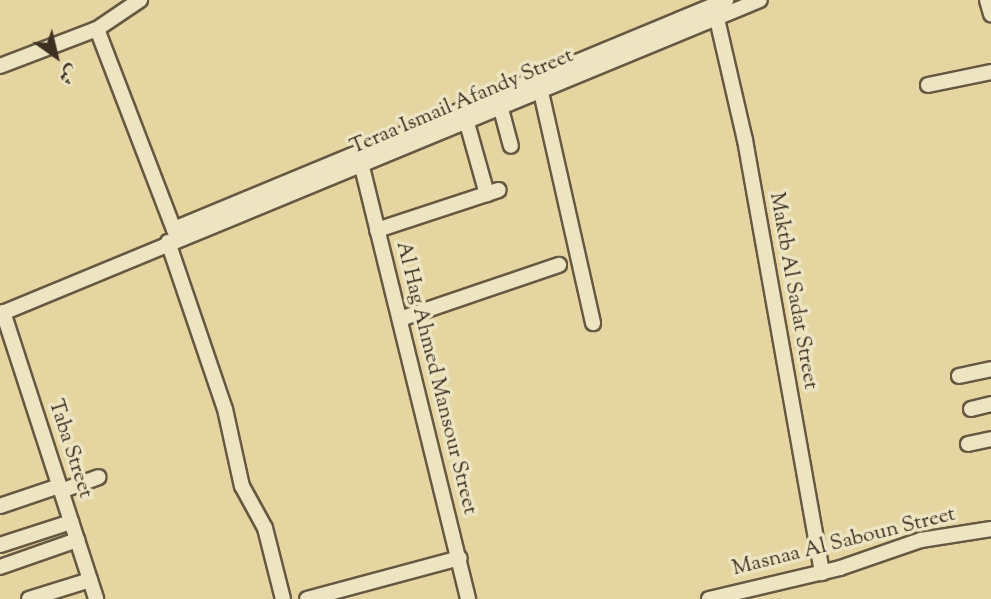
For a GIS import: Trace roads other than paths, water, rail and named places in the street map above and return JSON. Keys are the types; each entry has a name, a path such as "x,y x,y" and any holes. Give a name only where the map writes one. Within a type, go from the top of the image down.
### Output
{"street":[{"path":"0,66 97,29 140,0"},
{"name":"Teraa Ismail Afandy Street","path":"173,236 362,167 541,92 644,41 690,7 726,0"},
{"name":"Teraa Ismail Afandy Street","path":"173,236 644,41 717,19 760,0"},
{"path":"988,0 991,14"},
{"name":"Maktb Al Sadat Street","path":"717,19 745,140 822,573"},
{"path":"97,29 173,236 225,409 243,486 265,528 283,599"},
{"path":"929,85 991,72"},
{"path":"541,92 593,323"},
{"path":"501,109 511,146"},
{"path":"377,230 493,192 467,123"},
{"name":"Al Hag Ahmed Mansour Street","path":"362,167 468,599"},
{"path":"2,313 173,236"},
{"path":"400,319 559,265"},
{"name":"Taba Street","path":"2,313 96,599"},
{"path":"959,376 991,369"},
{"path":"971,409 991,404"},
{"path":"968,444 991,439"},
{"path":"0,506 99,477"},
{"path":"0,545 71,522"},
{"name":"Masnaa Al Saboun Street","path":"709,599 822,573 921,540 991,529"},
{"path":"0,567 77,540"},
{"path":"307,599 460,558"},
{"path":"29,599 90,580"}]}
